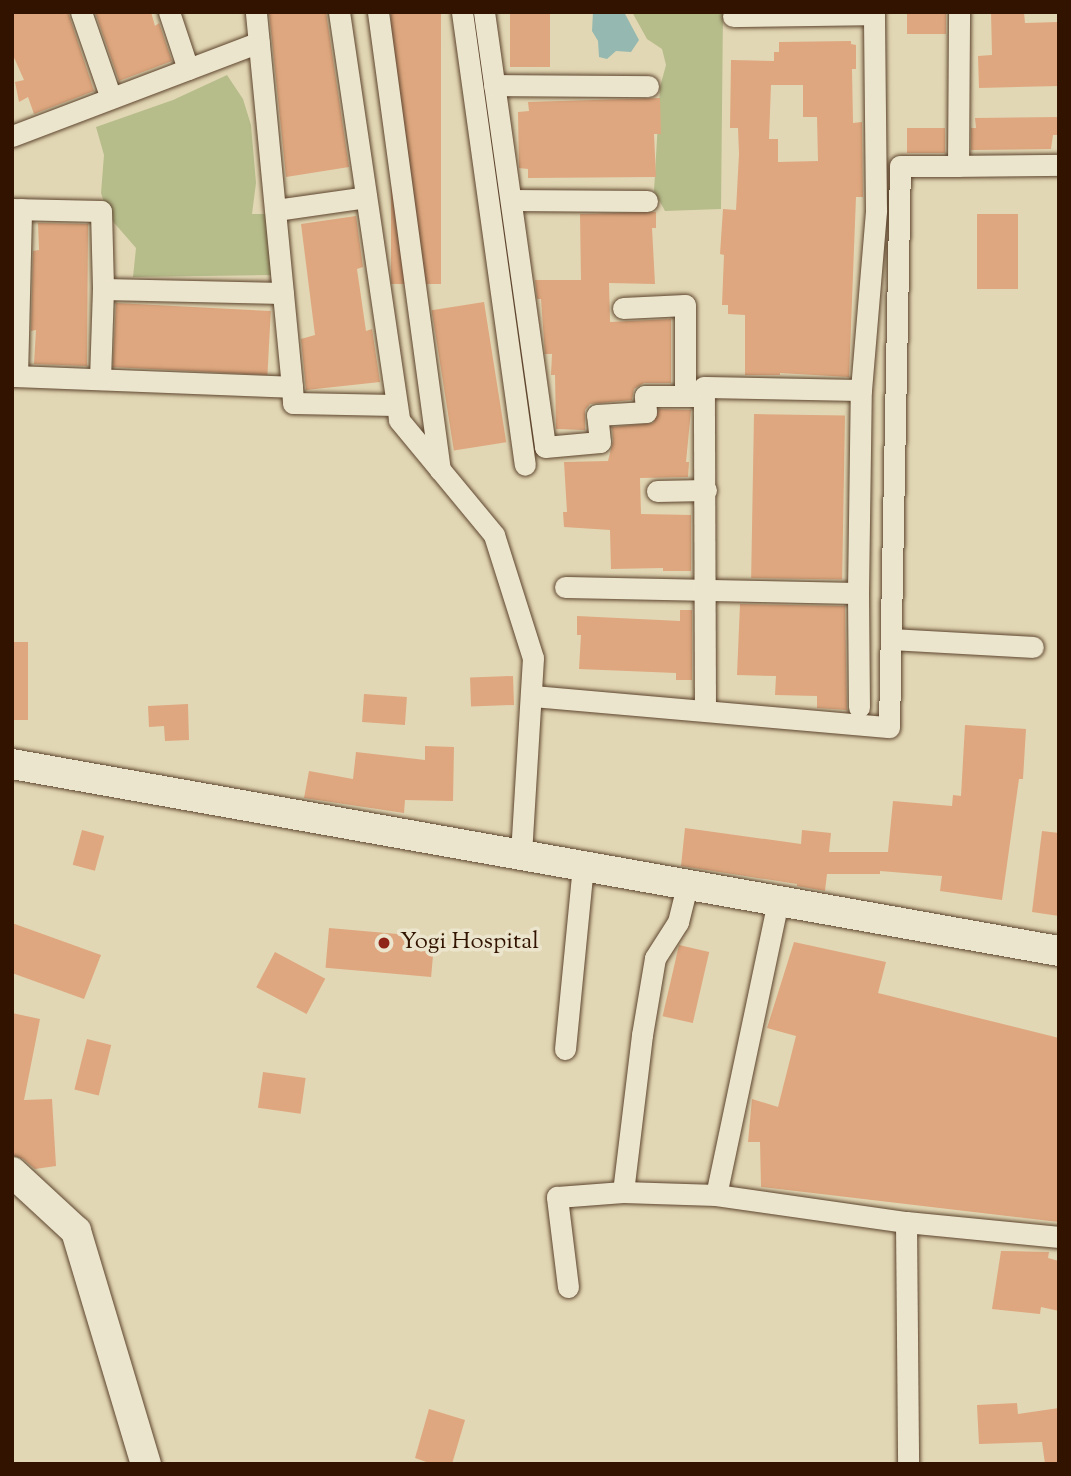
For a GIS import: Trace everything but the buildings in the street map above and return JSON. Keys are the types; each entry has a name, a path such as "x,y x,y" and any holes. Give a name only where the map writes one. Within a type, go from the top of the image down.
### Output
{"main road":[{"path":"12,764 1059,951"},
{"path":"12,1172 76,1231 146,1464"}],"street":[{"path":"81,12 111,99"},
{"path":"169,12 188,69"},
{"path":"257,12 293,403 396,405"},
{"path":"339,12 399,420 494,535 533,658 521,856"},
{"path":"377,12 440,472"},
{"path":"462,12 525,465"},
{"path":"484,12 545,447 600,442 597,415 646,412 645,396 695,396 704,387 861,390"},
{"path":"958,166 959,12"},
{"path":"733,16 874,13 876,210 861,390 859,707"},
{"path":"14,129 111,99 259,41"},
{"path":"494,85 648,86"},
{"path":"532,696 889,727 900,166 1059,165"},
{"path":"276,210 366,197"},
{"path":"510,200 647,201"},
{"path":"100,379 103,289 101,211 17,209 15,376 292,387"},
{"path":"103,289 283,293"},
{"path":"623,308 685,305 706,490 705,710"},
{"path":"657,491 706,490"},
{"path":"565,587 858,593"},
{"path":"892,639 1033,647"},
{"path":"565,1049 583,867"},
{"path":"623,1192 642,1035 655,958 678,922 687,885"},
{"path":"716,1195 778,901"},
{"path":"568,1287 558,1197 623,1192 716,1195 906,1222 1059,1237"},
{"path":"906,1222 908,1464"}],"green space":[{"path":"632,12 723,12 721,209 665,211 654,191 660,87 666,65 662,49 647,39"},
{"path":"227,75 243,99 251,125 256,183 252,214 268,214 272,275 133,277 136,248 109,217 101,193 104,155 96,127 173,100"}],"water":[{"path":"593,12 624,12 639,40 631,52 616,51 607,59 599,57 598,41 592,31"}],"place":[{"name":"Yogi Hospital","path":"384,943"}]}
